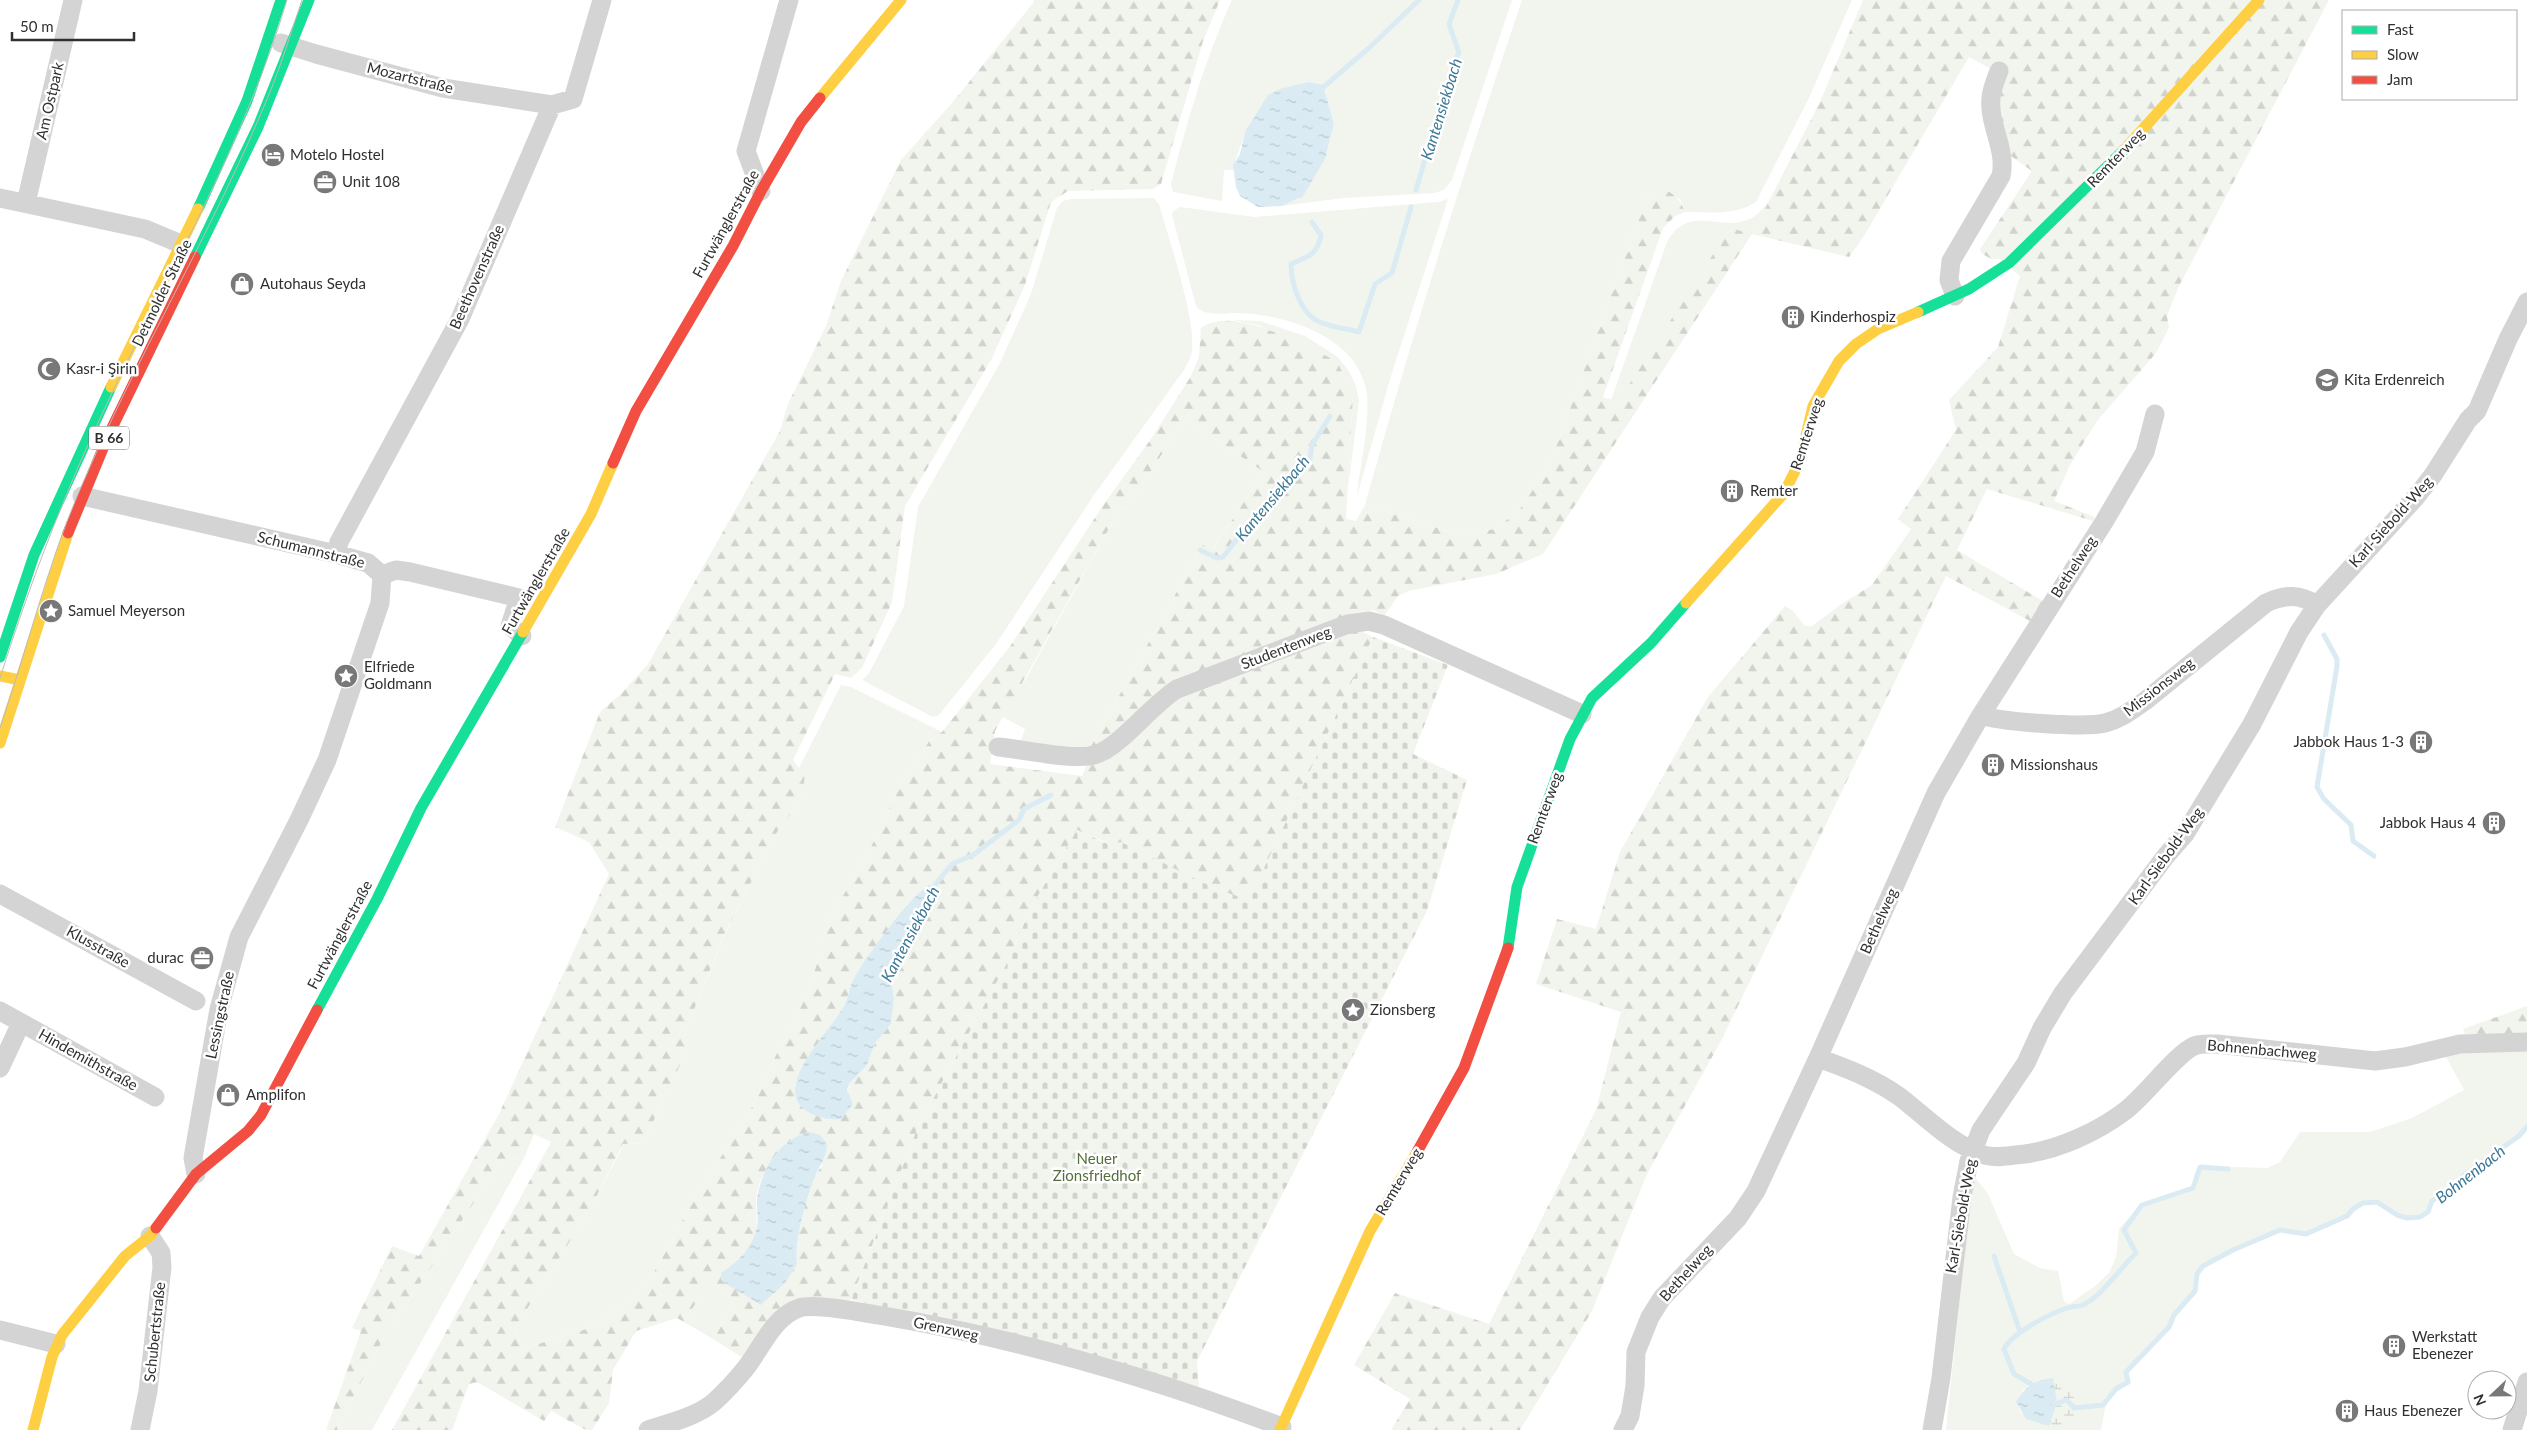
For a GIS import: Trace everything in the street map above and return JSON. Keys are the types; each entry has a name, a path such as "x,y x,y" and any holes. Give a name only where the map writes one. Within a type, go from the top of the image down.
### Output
{"street":[{"name":"Am Ostpark","path":"26,203 73,0"},
{"name":"Detmolder Straße","path":"0,657 10,620 44,530 108,390 227,150 254,86 281,0"},
{"name":"Detmolder Straße","path":"0,743 59,556 82,496 124,404 244,158 293,47 309,0"},
{"path":"552,105 573,99 602,0"},
{"path":"761,191 746,152 789,0"},
{"name":"Furtwänglerstraße","path":"196,1174 248,1131 261,1116 376,899 421,808 591,514 636,411 733,246 761,191 800,122 901,0"},
{"name":"Remterweg","path":"1281,1429 1370,1231 1448,1101 1464,1068 1507,952 1517,887 1570,739 1582,714 1605,684 1651,643 1784,493 1800,461 1812,406 1839,361 1861,340 1878,329 1955,296 1993,275 2035,239 2118,157 2259,0"},
{"name":"Mozartstraße","path":"270,39 443,88 552,105"},
{"path":"1955,296 1949,280 1951,261 2001,176 2004,165 1991,110 1991,97 1999,71"},
{"name":"Beethovenstraße","path":"336,554 338,542 460,319 552,105"},
{"path":"0,198 145,230 180,244"},
{"name":"Karl-Siebold-Weg","path":"1932,1430 1962,1197 1973,1150 1981,1130 2026,1063 2042,1028 2063,993 2165,857 2185,834 2252,724 2299,632 2318,605 2416,497 2440,465 2468,420 2477,411 2508,339 2527,302"},
{"name":"Bethelweg","path":"1623,1430 1630,1416 1635,1386 1636,1352 1650,1317 1662,1298 1746,1208 1818,1058 1936,793 1981,715 2104,522 2145,452 2155,414"},
{"name":"Schumannstraße","path":"82,496 336,554 368,563 382,575 396,570 410,572 519,598 510,626 522,636"},
{"name":"Lessingstraße","path":"196,1174 193,1158 219,1009 239,937 299,820 327,760 380,603 382,575"},
{"name":"Missionsweg","path":"1981,715 1988,718 2035,722 2103,724 2124,716 2145,701 2266,603 2276,598 2298,596 2318,605"},
{"name":"Studentenweg","path":"998,746 1077,756 1099,754 1112,746 1165,696 1177,689 1348,624 1369,621 1384,625 1582,714"},
{"path":"0,676 20,680"},
{"name":"Klusstraße","path":"0,894 196,1001"},
{"name":"Hindemithstraße","path":"0,1011 154,1097"},
{"name":"Hindemithstraße","path":"0,1068 21,1023"},
{"name":"Bohnenbachweg","path":"1818,1058 1879,1084 1899,1096 1956,1141 1984,1155 2000,1157 2036,1152 2072,1140 2103,1125 2126,1111 2186,1051 2200,1044 2217,1044 2375,1061 2405,1057 2460,1044 2527,1042"},
{"path":"33,1430 56,1344 125,1256 150,1236 196,1174"},
{"name":"Schubertstraße","path":"140,1430 148,1392 162,1267 161,1253 150,1236"},
{"name":"Grenzweg","path":"648,1430 701,1411 713,1402 744,1370 777,1322 787,1314 807,1307 899,1319 996,1340 1148,1380 1205,1398 1281,1429"},
{"path":"0,1330 56,1344"},
{"path":"2512,1430 2527,1382"}],"green space":[{"path":"1033,0 1220,0 1203,41 1161,184 1153,189 1068,191 1051,202 1025,285 991,360 905,506 892,602 862,668 851,678 835,674 793,760 805,776 801,801 778,830 724,935 685,1032 688,1048 643,1143 623,1144 589,1211 515,1328 522,1349 596,1326 626,1302 654,1272 687,1212 752,1107 770,1066 791,1029 812,982 826,926 886,820 892,799 930,740 942,732 1011,645 1104,504 1151,439 1191,376 1199,357 1201,328 1215,322 1232,321 1250,324 1288,338 1337,361 1353,395 1346,519 1356,521 1365,505 1463,536 1494,529 1518,512 1549,466 1646,199 1658,191 1664,190 1678,199 1685,212 1674,217 1663,228 1603,397 1618,402 1730,228 1752,234 1543,554 1496,574 1408,591 1398,596 1384,616 1374,610 1354,613 1175,682 1159,690 1100,746 1089,750 1203,545 1212,550 1264,472 1185,419 1126,509 1121,507 995,731 990,764 1082,776 1087,764 1183,695 1356,629 1373,637 1249,901 1077,830 1032,906 1006,965 918,1127 851,1300 815,1300 743,1358 713,1339 734,1300 708,1283 684,1322 677,1318 636,1331 613,1370 609,1403 592,1430 586,1430 551,1411 544,1421 477,1382 469,1384 452,1430 392,1430 551,1142 534,1134 524,1158 503,1159 383,1339 337,1430 326,1430 361,1331 352,1328 392,1246 419,1256 499,1114 609,874 589,842 555,827 600,712 622,693 648,664 780,431 788,404 826,326 841,281 901,160 952,103 1034,2","holes":["921,929 909,940 891,978 894,999 891,1024 875,1043 867,1065 849,1084 847,1095 832,1120 808,1112 795,1085 803,1066 846,1003 849,990","812,1132 822,1166 812,1184 803,1213 798,1242 797,1264 721,1273 739,1260 753,1241 757,1227 757,1194 765,1172 774,1159 795,1139"]},
{"path":"1232,0 1512,0 1452,180 1444,190 1434,193 1343,198 1282,206 1298,197 1302,198 1325,159 1334,124 1323,85 1245,132 1234,170 1224,170 1222,201 1173,192 1171,184 1190,114 1213,46"},
{"path":"1522,0 1852,0 1809,98 1756,202 1739,209 1713,213 1685,212 1680,199 1662,192 1654,193 1646,199 1549,466 1518,512 1494,529 1463,536 1365,505 1440,251"},
{"path":"1863,0 2329,0 2178,288 2167,316 2169,328 2156,353 2097,421 2070,465 2054,501 2095,517 2093,521 1987,489 1957,550 2043,601 2030,621 1946,576 1722,1039 1647,1174 1592,1311 1520,1430 1391,1430 1410,1399 1354,1365 1395,1293 1489,1324 1596,1110 1621,1012 1536,984 1557,919 1596,929 1620,852 1708,697 1785,606 1793,611 1805,626 1812,626 1840,605 1872,585 1911,529 1898,519 1956,430 1949,400 1998,347 2020,276 2000,259 1991,259 1981,253 1980,249 2032,171 2008,154 1998,95 2004,76 1969,57 1864,236 1849,257 1752,234 1820,102"},
{"path":"1154,198 1159,204 1187,303 1191,324 1191,356 1184,370 1094,495 996,644 939,715 933,717 862,680 869,673 904,606 918,507 1000,363 1031,294 1057,208 1063,201 1071,199"},
{"path":"1448,199 1390,379 1357,496 1368,405 1361,374 1351,358 1336,344 1299,324 1279,318 1258,315 1239,313 1216,314 1200,310 1196,306 1172,215 1173,211 1180,207 1255,217 1438,202"},
{"path":"1769,201 1752,234 1618,402 1611,400 1667,242 1676,230 1685,224 1696,221 1740,222 1755,216"},
{"path":"1233,320 1260,321 1305,336 1338,357 1349,371 1356,386 1359,401 1348,488 1353,395 1282,337 1257,325"},
{"path":"1185,419 1264,472 1211,551 1203,545 1089,750 1020,743 1025,729 1003,717 1012,675 1024,682 1121,507 1126,509"},
{"name":"Neuer Zionsfriedhof","path":"1373,637 1448,665 1413,754 1467,780 1427,911 1197,1361 1199,1387 1070,1350 851,1300 918,1127 1006,965 1032,906 1077,830 1108,844 1121,842 1216,889 1249,900"},
{"path":"841,685 851,687 942,732 930,740 892,799 886,820 826,926 812,982 791,1029 770,1066 752,1107 687,1212 654,1272 626,1302 596,1326 522,1349 515,1328 589,1211 624,1144 643,1143 688,1048 685,1032 724,936 778,829 801,801 804,776 799,768"},
{"path":"2527,1006 2527,1037 2465,1034 2463,1029"},
{"path":"2527,1046 2527,1127 2519,1136 2464,1175 2456,1184 2432,1201 2428,1212 2420,1217 2407,1218 2397,1215 2377,1202 2363,1203 2353,1209 2347,1216 2307,1234 2280,1231 2233,1250 2203,1266 2197,1274 2195,1291 2174,1315 2169,1327 2126,1372 2128,1382 2107,1398 2101,1430 1946,1430 1969,1211 1975,1177 1988,1194 2014,1254 2040,1268 2058,1271 2064,1301 2069,1304 2094,1287 2109,1273 2116,1257 2119,1229 2140,1205 2193,1188 2199,1166 2267,1168 2280,1162 2300,1132 2370,1132 2412,1118 2464,1090 2444,1053","holes":["2031,1384 2049,1426 2021,1413 2017,1403 2023,1390"]},
{"path":"524,1158 372,1430 337,1430 383,1339 503,1159"},
{"path":"708,1282 734,1300 713,1339 684,1322"},
{"path":"2053,1378 2071,1391 2078,1400 2082,1411 2073,1427 2049,1426 2057,1402"}],"water":[{"path":"1309,82 1323,85 1334,124 1325,159 1302,198 1282,206 1258,207 1240,196 1236,187 1233,165 1240,154 1245,132 1268,95 1280,89"},
{"path":"929,885 934,885 937,890 937,896 921,929 909,940 891,978 894,999 891,1024 875,1043 867,1065 849,1084 847,1090 853,1104 841,1119 827,1119 805,1110 797,1099 796,1086 800,1071 840,1013 846,1002 853,980 869,955 911,901"},
{"path":"810,1132 820,1135 827,1144 825,1155 805,1205 797,1243 797,1264 785,1283 761,1305 721,1280 721,1273 744,1254 752,1241 758,1223 757,1203 759,1189 762,1178 773,1157 789,1141 799,1135"},
{"path":"2053,1378 2057,1402 2049,1426 2026,1419 2016,1402 2031,1385"}],"waterway":[{"name":"Kantensiekbach","path":"1320,90 1369,48 1419,0"},
{"name":"Kantensiekbach","path":"1416,190 1454,61 1459,53 1449,24 1458,0"},
{"name":"Kantensiekbach","path":"1312,222 1321,235 1317,247 1307,257 1291,264 1291,272 1298,298 1307,313 1320,322 1359,332 1375,284 1392,273 1411,207"},
{"name":"Kantensiekbach","path":"1200,550 1217,558 1223,557 1267,501 1310,458 1312,445 1330,416"},
{"name":"Bohnenbach","path":"2324,635 2337,659 2337,666 2317,787 2324,799 2351,825 2353,841 2374,856"},
{"name":"Kantensiekbach","path":"931,890 952,864 973,855 1019,820 1024,809 1051,795"},
{"name":"Bohnenbach","path":"2053,1405 2067,1400 2074,1408 2103,1405 2116,1389 2128,1382 2126,1372 2169,1327 2174,1315 2195,1291 2197,1274 2203,1266 2233,1250 2280,1230 2306,1234 2347,1216 2353,1209 2363,1203 2377,1202 2397,1215 2407,1218 2420,1217 2428,1212 2432,1201 2456,1184 2464,1175 2519,1136 2527,1127"},
{"name":"Bohnenbach","path":"2032,1388 2031,1384 2014,1374 2004,1349 2008,1343 2022,1331 2040,1320 2066,1308 2083,1305 2104,1289 2136,1253 2124,1230 2142,1205 2193,1188 2200,1167 2228,1169"},
{"path":"1994,1256 2020,1332"}],"tram line":[{"path":"0,678 24,605 65,498 112,393 230,151 270,51 287,0"},
{"path":"0,728 46,581 78,494 124,394 246,148 273,85 302,0"}],"traffic: fast":[{"path":"198,209 247,101 281,0"},
{"path":"195,257 258,127 309,0"},
{"path":"1918,312 1969,289 2009,263 2125,149"},
{"path":"0,657 34,555 111,387"},
{"path":"1508,948 1517,887 1570,739 1592,698 1651,643 1686,603"},
{"path":"317,1010 377,899 421,808 523,632"}],"traffic: slow":[{"path":"820,98 901,0"},
{"path":"2125,149 2259,0"},
{"path":"111,387 198,209"},
{"path":"1686,603 1784,493 1800,461 1813,406 1839,361 1856,344 1878,329 1918,312"},
{"path":"523,632 591,514 613,463"},
{"path":"0,743 68,533"},
{"path":"0,676 20,680"},
{"path":"1280,1430 1370,1231 1417,1152"},
{"path":"33,1430 52,1357 62,1335 125,1256 150,1236 156,1228"}],"traffic: jam":[{"path":"613,463 636,411 733,246 761,191 801,122 820,98"},
{"path":"68,533 109,434 195,257"},
{"path":"1417,1152 1464,1068 1508,948"},
{"path":"156,1228 196,1174 248,1131 261,1115 317,1010"}],"place":[{"name":"Motelo Hostel","path":"273,155"},
{"name":"Unit 108","path":"325,182"},
{"name":"Autohaus Seyda","path":"242,284"},
{"name":"Kinderhospiz","path":"1793,317"},
{"name":"Kasr-i Şirin","path":"49,369"},
{"name":"Kita Erdenreich","path":"2327,380"},
{"name":"Remter","path":"1732,491"},
{"name":"Samuel Meyerson","path":"51,611"},
{"name":"Elfriede Goldmann","path":"346,676"},
{"name":"Jabbok Haus 1-3","path":"2421,742"},
{"name":"Missionshaus","path":"1993,765"},
{"name":"Jabbok Haus 4","path":"2494,823"},
{"name":"durac","path":"202,958"},
{"name":"Zionsberg","path":"1353,1010"},
{"name":"Amplifon","path":"228,1095"},
{"name":"Werkstatt Ebenezer","path":"2394,1346"},
{"name":"Haus Ebenezer","path":"2347,1411"}]}
